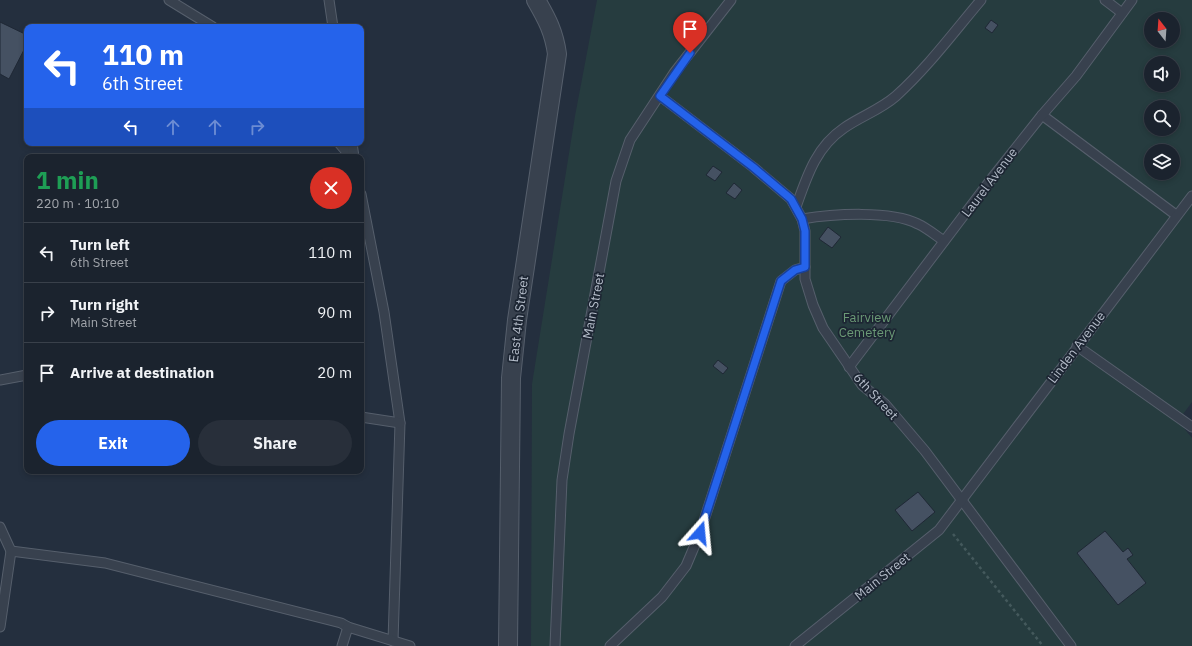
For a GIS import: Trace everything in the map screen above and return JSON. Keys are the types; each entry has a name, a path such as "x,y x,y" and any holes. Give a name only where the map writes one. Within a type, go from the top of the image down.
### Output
{"street":[{"name":"East 4th Street","path":"508,646 511,378 517,320 557,54 555,39 550,24 536,0"}],"lane":[{"path":"169,0 208,24"},
{"path":"329,0 333,24"},
{"name":"Main Street","path":"555,646 562,480 570,426 616,181 630,140 674,74 731,0"},
{"path":"796,207 811,165 828,141 844,128 874,112 894,97 925,68 981,0"},
{"path":"1105,0 1122,13"},
{"name":"Laurel Avenue","path":"849,367 1042,115 1076,76 1132,0"},
{"name":"6th Street","path":"660,96 753,167 791,199 802,219 805,231 805,279 813,306 823,328 862,385 885,404 925,451 963,500 1067,645"},
{"path":"1042,115 1176,215"},
{"path":"342,146 349,154"},
{"name":"Linden Avenue","path":"963,500 1176,215 1192,196"},
{"path":"364,209 384,312 400,423 396,643"},
{"path":"802,219 865,215 899,218 917,223 944,241"},
{"path":"610,646 662,597 686,566 700,533 781,281 795,270 805,267"},
{"path":"1078,346 1192,427"},
{"path":"0,380 24,376"},
{"path":"364,417 400,423"},
{"name":"Main Street","path":"795,646 939,530 963,500"},
{"path":"0,528 11,550 0,627"},
{"path":"11,550 105,563 341,623 396,643 410,646"},
{"path":"342,646 348,626"}],"path":[{"path":"944,522 1043,646"}],"green space":[{"name":"Fairview Cemetery","path":"597,0 1192,0 1192,402 1178,421 1192,438 1192,646 531,646 532,384 575,116"}],"building":[{"path":"991,20 998,25 992,33 985,28"},
{"path":"0,22 24,34 24,50 9,79 0,74"},
{"path":"713,166 722,172 715,181 706,175"},
{"path":"734,183 742,190 735,199 726,193"},
{"path":"828,227 841,237 832,248 819,239"},
{"path":"718,360 728,368 723,374 713,366"},
{"path":"918,492 935,512 912,531 895,510"},
{"path":"1105,531 1123,552 1128,548 1133,555 1127,559 1146,583 1118,605 1077,553"}],"route":[{"path":"690,53 660,96 753,167 791,199 802,219 805,231 805,267 795,270 781,281 700,533"}]}
